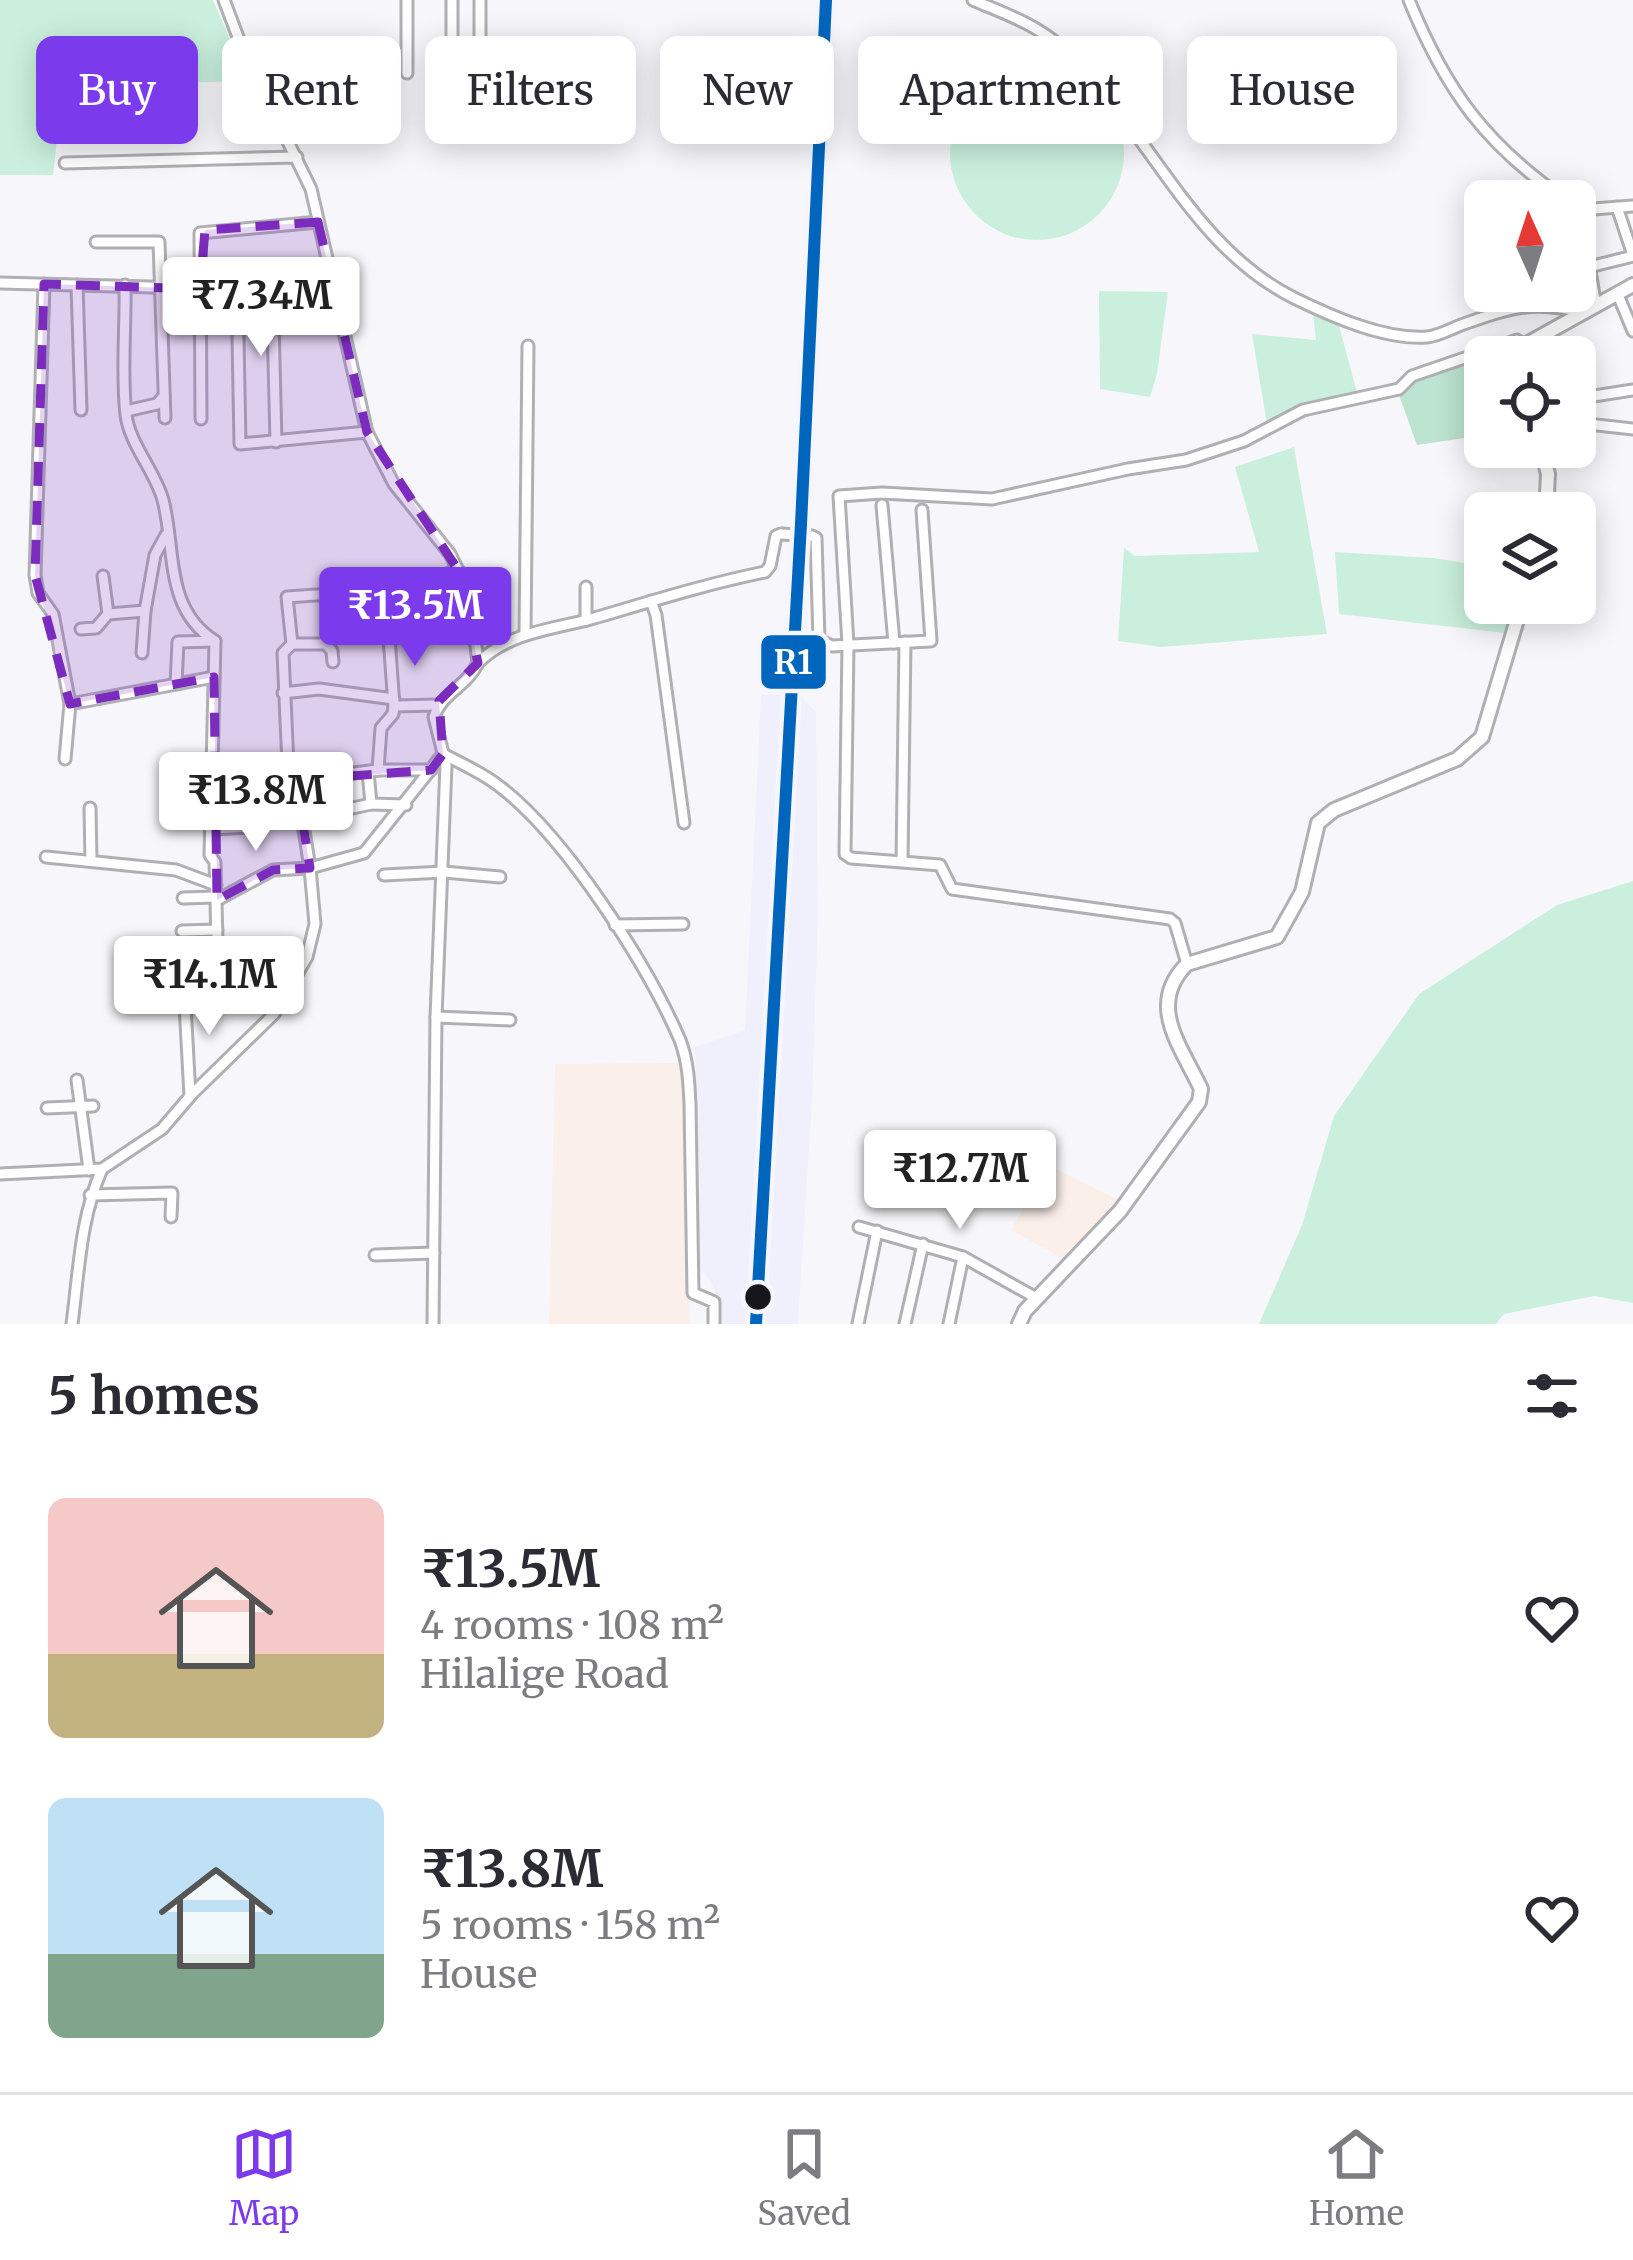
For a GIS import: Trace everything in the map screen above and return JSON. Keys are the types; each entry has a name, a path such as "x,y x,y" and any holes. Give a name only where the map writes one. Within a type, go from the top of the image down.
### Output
{"main road":[{"path":"1596,305 1633,285"},
{"path":"1546,336 1582,312"},
{"path":"1019,1324 1120,1211 1199,1102 1201,1089 1168,1015 1166,998 1186,964 1277,937 1302,892 1318,824 1334,810 1457,759 1482,736 1516,624"}],"street":[{"path":"224,0 311,189 367,431 394,484 458,570 470,596 478,663"},
{"path":"407,0 407,74"},
{"path":"452,0 452,36"},
{"path":"480,0 480,36"},
{"path":"973,0 1029,24 1060,46 1151,152 1218,244 1294,298 1385,333 1429,337 1498,312"},
{"path":"1409,0 1437,63 1476,120 1503,153 1539,180"},
{"path":"65,163 297,157"},
{"path":"1596,208 1633,206"},
{"path":"1596,265 1633,255 1617,207"},
{"path":"201,419 199,239 205,230 318,222"},
{"path":"96,242 158,241 165,418"},
{"path":"0,283 200,287 328,277"},
{"path":"272,281 276,442"},
{"path":"44,284 35,574 38,592 53,614 70,704 65,759"},
{"path":"237,284 242,446 367,431"},
{"path":"77,285 81,410"},
{"path":"125,285 126,419 163,500 166,536 187,615 215,641"},
{"path":"1618,295 1633,331"},
{"path":"525,635 528,346"},
{"path":"1186,964 1173,920 952,889 940,865 844,854 848,644 838,499 842,494 992,499 1186,460 1244,441 1304,410 1399,389 1412,376 1464,358"},
{"path":"1596,393 1633,390"},
{"path":"126,411 158,404 165,394"},
{"path":"1596,426 1633,429"},
{"path":"882,506 900,643 902,861"},
{"path":"283,693 319,688 437,705 457,691 490,651 525,635 764,572 781,533 816,538 819,640 826,645 931,641 922,510"},
{"path":"142,653 155,555 166,536"},
{"path":"292,644 287,597 403,589 458,570"},
{"path":"103,576 108,614"},
{"path":"586,586 586,620"},
{"path":"350,591 359,617 388,624 394,702 381,728 371,804"},
{"path":"651,601 684,823"},
{"path":"81,629 96,628 108,614 145,611"},
{"path":"176,684 178,642 215,641"},
{"path":"182,931 217,936 211,829 215,641"},
{"path":"0,1174 102,1168 163,1130 190,1096 274,1014 307,957 315,924 296,780 288,765 283,653 292,644 326,644 333,662"},
{"path":"70,704 214,677"},
{"path":"433,1324 436,1017 446,765 434,717 437,705"},
{"path":"183,898 216,894 273,870 310,868 364,853 443,754"},
{"path":"443,754 498,784 543,826 614,926 685,1054 693,1293 714,1302 714,1324"},
{"path":"296,780 431,770"},
{"path":"212,803 233,802"},
{"path":"302,819 371,804 406,805"},
{"path":"90,808 91,861"},
{"path":"211,829 251,827"},
{"path":"46,856 176,870 216,894"},
{"path":"384,875 444,872 500,877"},
{"path":"614,926 683,924"},
{"path":"184,986 190,1096"},
{"path":"436,1017 510,1020"},
{"path":"77,1080 88,1170"},
{"path":"47,1108 93,1106"},
{"path":"72,1324 81,1235 102,1168"},
{"path":"90,1195 172,1193 171,1217"},
{"path":"859,1227 963,1257 1038,1298"},
{"path":"858,1324 877,1231"},
{"path":"905,1324 923,1244"},
{"path":"375,1255 434,1253"},
{"path":"949,1324 963,1257"}],"highlighted area":[{"path":"318,222 367,432 458,570 478,663 439,701 443,754 431,770 296,780 310,868 273,870 217,900 214,677 70,704 35,575 44,284 200,289 205,230"}],"shaded area":[{"path":"761,695 800,695 816,712 818,914 798,1324 720,1324 720,1305 711,1281 700,1270 695,1047 745,1030"},
{"path":"681,1063 690,1324 549,1324 555,1064"},
{"path":"1047,1165 1121,1201 1062,1258 1011,1230"}],"green space":[{"path":"0,0 213,0 229,36 222,36 222,82 198,82 198,36 36,36 36,144 56,144 53,175 0,175"},
{"path":"951,144 1123,144 1117,186 1098,214 1070,233 1037,240 1004,233 976,214 957,186 950,153"},
{"path":"1099,291 1168,292 1150,397 1100,389"},
{"path":"1313,313 1338,322 1358,396 1267,424 1252,334 1316,340"},
{"path":"1464,366 1464,438 1417,445 1399,395 1414,380"},
{"path":"1294,447 1327,634 1161,647 1118,641 1124,548 1135,556 1259,552 1235,467"},
{"path":"1335,552 1464,563 1464,624 1507,624 1505,633 1339,614"},
{"path":"1633,881 1633,1303 1594,1296 1504,1314 1496,1324 1259,1324 1302,1225 1334,1116 1419,994 1557,905"}],"railway":[{"path":"756,1324 826,0"}],"transit line":[{"name":"R1","path":"756,1324 826,0"}]}
